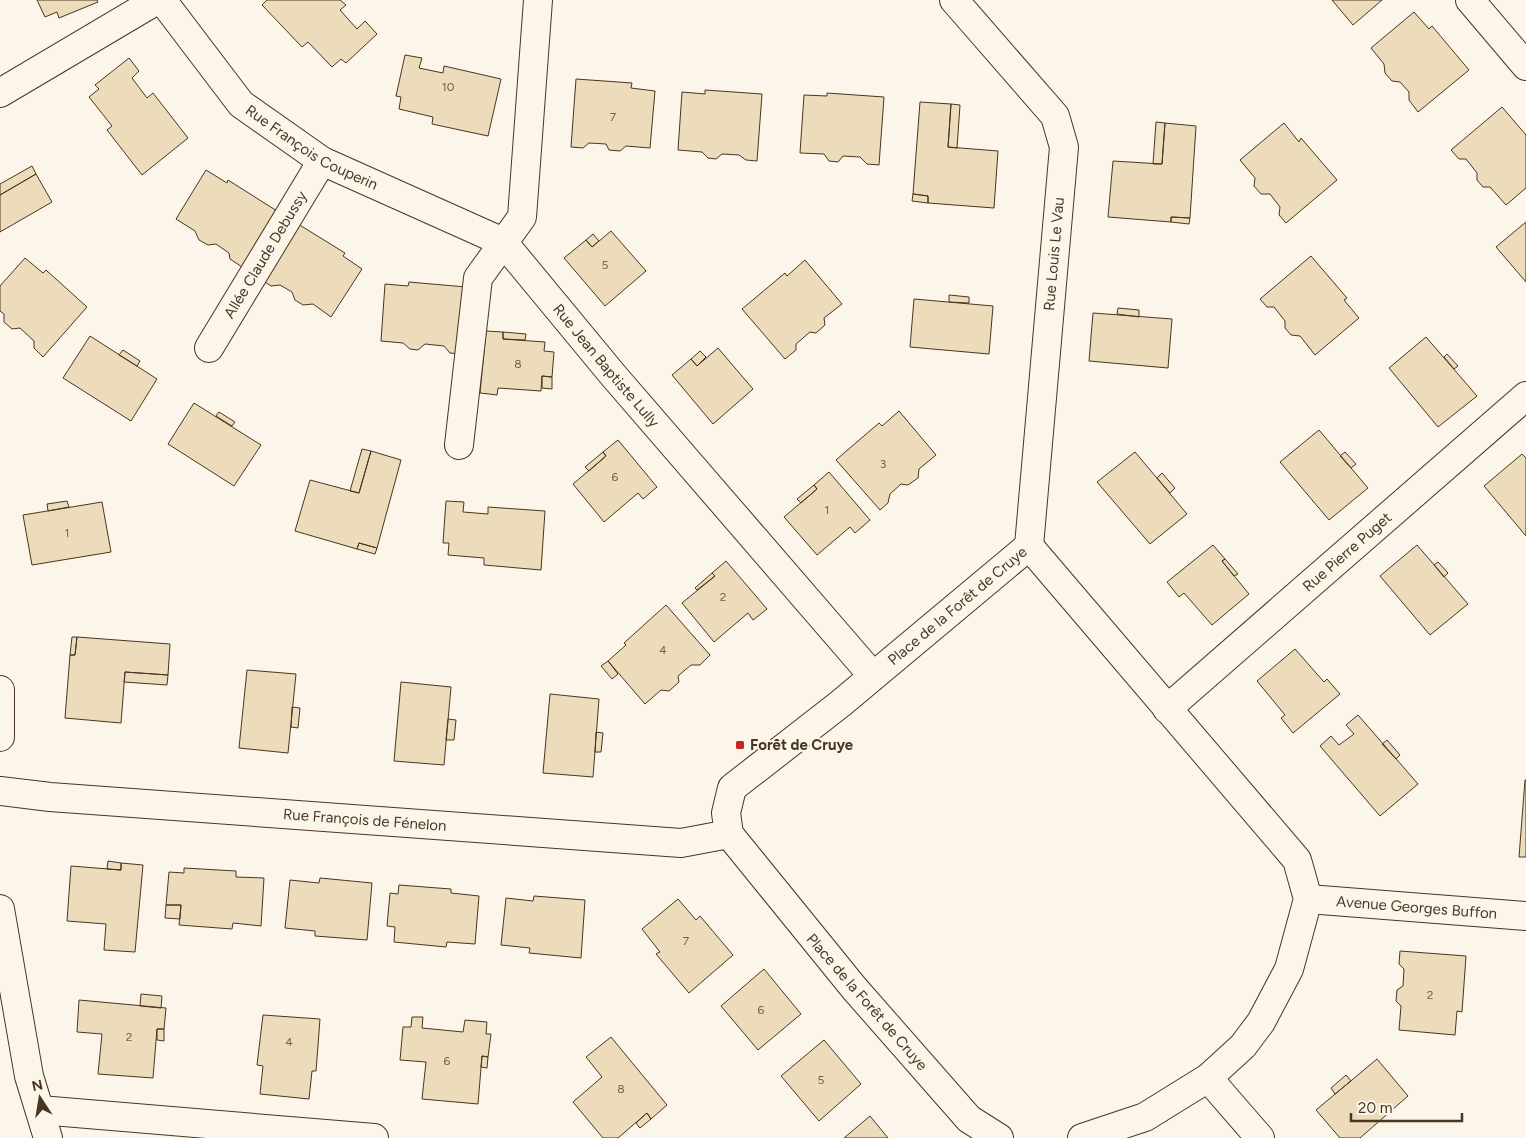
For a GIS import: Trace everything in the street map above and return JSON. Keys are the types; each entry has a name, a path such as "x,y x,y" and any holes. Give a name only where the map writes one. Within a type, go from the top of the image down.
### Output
{"street":[{"path":"0,93 157,0"},
{"name":"Rue François Couperin","path":"162,0 241,104 322,161 504,242"},
{"path":"458,445 478,278 522,217 538,0"},
{"name":"Rue Louis Le Vau","path":"954,0 1055,116 1064,146 1029,546"},
{"path":"1470,0 1526,66"},
{"name":"Allée Claude Debussy","path":"209,348 322,161"},
{"name":"Rue Jean Baptiste Lully","path":"504,242 613,375 873,676"},
{"name":"Rue Pierre Puget","path":"1167,709 1526,396"},
{"name":"Place de la Forêt de Cruye","path":"999,1138 968,1128 728,834 726,813 732,788 873,676 1029,546 1297,860 1308,899"},
{"path":"0,690 0,737"},
{"name":"Rue François de Fénelon","path":"0,791 69,798 681,842 728,834"},
{"path":"1082,1138 1145,1117 1208,1078 1243,1046 1261,1022 1289,969 1308,899"},
{"name":"Avenue Georges Buffon","path":"1308,899 1526,916"},
{"path":"0,908 30,1076 48,1138"},
{"path":"1208,1078 1260,1138"},
{"path":"40,1110 374,1138"}],"building":[{"path":"37,0 97,0 98,2 59,18 57,12 45,17"},
{"path":"267,0 340,0 346,5 340,10 357,29 365,21 377,34 346,63 341,59 332,67 308,42 302,47 262,5"},
{"path":"1332,0 1382,0 1353,25"},
{"path":"1414,12 1429,29 1432,26 1469,70 1418,112 1409,100 1409,92 1400,82 1392,81 1385,73 1384,64 1371,48"},
{"path":"405,55 422,58 419,68 443,73 444,66 501,79 488,136 432,124 433,117 399,109 401,97 396,96"},
{"path":"129,58 139,71 132,78 147,98 153,93 188,138 142,175 107,130 112,126 89,97 99,89 95,85"},
{"path":"576,79 632,83 631,88 655,91 650,148 626,146 620,151 609,150 606,144 589,143 583,148 571,147"},
{"path":"705,90 762,94 757,161 746,160 739,155 722,154 716,159 708,158 702,152 678,150 682,92 705,94"},
{"path":"827,93 884,97 879,165 867,164 860,157 843,156 838,162 829,161 824,154 800,153 804,95 827,96"},
{"path":"920,102 951,104 948,147 998,151 994,208 928,203 928,196 913,194"},
{"path":"951,104 960,105 957,148 948,147"},
{"path":"1502,107 1526,135 1526,188 1506,205 1490,187 1483,187 1477,180 1477,173 1466,159 1459,159 1451,150"},
{"path":"1156,122 1165,123 1162,164 1153,164"},
{"path":"1165,123 1196,126 1190,218 1171,217 1171,222 1108,217 1113,161 1162,164"},
{"path":"1284,123 1299,142 1301,138 1337,180 1286,223 1279,215 1280,207 1270,194 1261,194 1254,186 1255,178 1240,160"},
{"path":"32,166 36,174 0,195 0,184"},
{"path":"206,170 227,183 228,180 277,211 242,267 230,259 229,253 216,244 208,245 199,240 195,231 176,219"},
{"path":"36,174 52,202 0,232 0,195"},
{"path":"913,194 928,196 928,203 912,201"},
{"path":"1171,217 1190,218 1189,224 1171,222"},
{"path":"1526,222 1526,282 1496,247"},
{"path":"298,224 345,253 343,256 362,269 331,317 313,304 303,305 295,300 292,292 280,285 271,286 262,280"},
{"path":"611,231 646,271 605,306 564,258 586,240 592,247"},
{"path":"593,234 599,241 592,247 586,240"},
{"path":"1311,256 1347,298 1344,300 1359,318 1315,355 1300,336 1291,335 1285,328 1285,321 1274,307 1267,307 1260,299"},
{"path":"25,258 43,273 46,270 87,307 43,357 34,348 34,341 20,328 12,329 4,322 4,314 0,311 0,286"},
{"path":"805,260 842,304 824,318 825,325 816,333 810,332 796,344 796,350 785,359 742,309 785,273 787,276"},
{"path":"409,282 466,287 461,354 450,353 444,346 425,344 418,350 410,349 403,343 381,341 385,284 408,286"},
{"path":"949,295 969,297 969,303 949,302"},
{"path":"914,299 993,306 989,354 910,347"},
{"path":"1118,308 1139,310 1139,317 1117,314"},
{"path":"1093,313 1172,319 1168,368 1089,361"},
{"path":"486,331 503,332 503,339 545,342 544,351 554,352 552,377 542,376 541,391 498,388 497,395 480,393"},
{"path":"503,332 526,334 525,340 503,339"},
{"path":"90,336 157,379 131,421 63,378"},
{"path":"1426,337 1477,396 1438,427 1389,368"},
{"path":"718,348 753,389 713,424 672,375 691,359 697,366"},
{"path":"123,350 140,361 137,366 119,355"},
{"path":"700,351 706,357 697,366 691,359"},
{"path":"1447,354 1458,366 1454,369 1444,357"},
{"path":"542,376 552,377 552,389 542,388"},
{"path":"194,403 261,445 234,486 168,444"},
{"path":"899,411 936,455 919,469 918,478 908,485 901,484 890,494 888,503 880,510 836,460 879,423 882,426"},
{"path":"219,412 235,422 232,426 216,416"},
{"path":"1319,430 1368,488 1329,520 1280,462"},
{"path":"618,440 657,487 643,499 638,493 604,522 573,484 606,456 603,452"},
{"path":"362,449 371,451 359,493 350,491"},
{"path":"371,451 401,460 377,548 359,543 357,549 295,531 310,480 359,493"},
{"path":"603,452 606,456 589,471 585,467"},
{"path":"1135,452 1187,514 1150,544 1097,482"},
{"path":"1345,452 1356,464 1351,468 1340,456"},
{"path":"1522,454 1526,458 1526,536 1484,486"},
{"path":"829,472 870,520 855,533 850,527 817,555 784,517 817,489 814,485"},
{"path":"1162,473 1175,488 1170,493 1157,478"},
{"path":"814,485 817,489 801,503 797,499"},
{"path":"67,501 69,507 48,511 47,504"},
{"path":"446,501 464,502 463,512 488,514 488,507 545,511 541,570 484,565 484,558 448,555 449,543 443,543"},
{"path":"102,502 111,552 32,565 23,515"},
{"path":"359,543 377,548 375,554 357,549"},
{"path":"1213,545 1225,559 1222,561 1249,594 1212,625 1184,593 1179,597 1167,582"},
{"path":"1417,545 1468,604 1430,635 1380,576"},
{"path":"1225,559 1238,574 1234,576 1222,561"},
{"path":"726,561 767,609 753,620 748,613 714,642 682,603 715,576 712,573"},
{"path":"1438,562 1448,573 1444,577 1434,565"},
{"path":"712,573 715,576 697,590 695,588"},
{"path":"666,605 710,655 700,665 691,665 678,676 679,682 669,691 661,690 645,704 608,661 626,645 624,643"},
{"path":"72,637 77,637 75,655 70,655"},
{"path":"77,637 170,644 168,675 125,672 121,723 65,718 70,655 75,655"},
{"path":"1295,649 1324,682 1327,679 1340,694 1293,733 1281,718 1285,715 1257,681"},
{"path":"608,661 618,674 612,679 601,666"},
{"path":"247,670 296,674 288,753 239,748"},
{"path":"125,672 168,675 167,685 124,682"},
{"path":"401,682 451,687 444,765 394,761"},
{"path":"550,694 599,699 593,777 543,773"},
{"path":"292,707 300,708 298,728 291,727"},
{"path":"1358,715 1418,784 1380,816 1320,746 1331,736 1339,745 1354,734 1346,725"},
{"path":"448,719 456,720 454,740 446,740"},
{"path":"596,732 603,733 601,752 595,752"},
{"path":"1387,740 1400,755 1396,759 1382,744"},
{"path":"1525,780 1526,857 1519,857"},
{"path":"108,861 121,863 121,870 107,869"},
{"path":"121,863 143,865 135,952 104,950 106,924 67,921 71,866 121,870"},
{"path":"184,868 236,871 236,877 264,878 261,926 233,923 232,929 179,925 181,905 166,905 169,872 184,873"},
{"path":"320,878 372,883 367,940 315,936 315,931 285,928 290,880 319,883"},
{"path":"399,885 451,889 451,893 479,896 475,944 447,942 446,947 394,942 395,927 387,926 390,893 398,894"},
{"path":"534,896 585,900 581,958 529,953 530,948 501,945 506,898 533,901"},
{"path":"678,899 696,920 700,916 733,955 689,993 656,954 660,952 642,929"},
{"path":"166,905 181,905 180,919 165,918"},
{"path":"1400,951 1466,956 1462,1012 1457,1011 1455,1035 1399,1030 1401,1006 1396,1001 1397,990 1403,986 1404,969 1399,964"},
{"path":"764,969 801,1014 758,1050 721,1006"},
{"path":"141,994 162,996 161,1008 140,1006"},
{"path":"79,1000 166,1008 164,1029 157,1029 153,1078 98,1074 102,1034 77,1032"},
{"path":"263,1015 320,1019 316,1071 312,1071 309,1099 260,1094 263,1066 257,1065"},
{"path":"412,1017 423,1017 422,1028 463,1032 465,1020 487,1022 486,1034 491,1034 488,1057 482,1056 478,1104 422,1099 426,1062 400,1060 403,1027 411,1027"},
{"path":"157,1029 164,1029 164,1041 157,1040"},
{"path":"611,1037 667,1105 651,1119 647,1113 618,1138 603,1138 573,1102 602,1077 586,1057"},
{"path":"824,1040 861,1084 819,1121 781,1076"},
{"path":"482,1056 488,1057 487,1068 481,1067"},
{"path":"1377,1059 1408,1096 1360,1138 1340,1138 1316,1110"},
{"path":"1346,1075 1351,1081 1335,1094 1331,1088"},
{"path":"647,1113 651,1119 640,1128 636,1123"},
{"path":"870,1116 888,1138 844,1138"}],"place":[{"name":"Forêt de Cruye","path":"740,745"}]}
